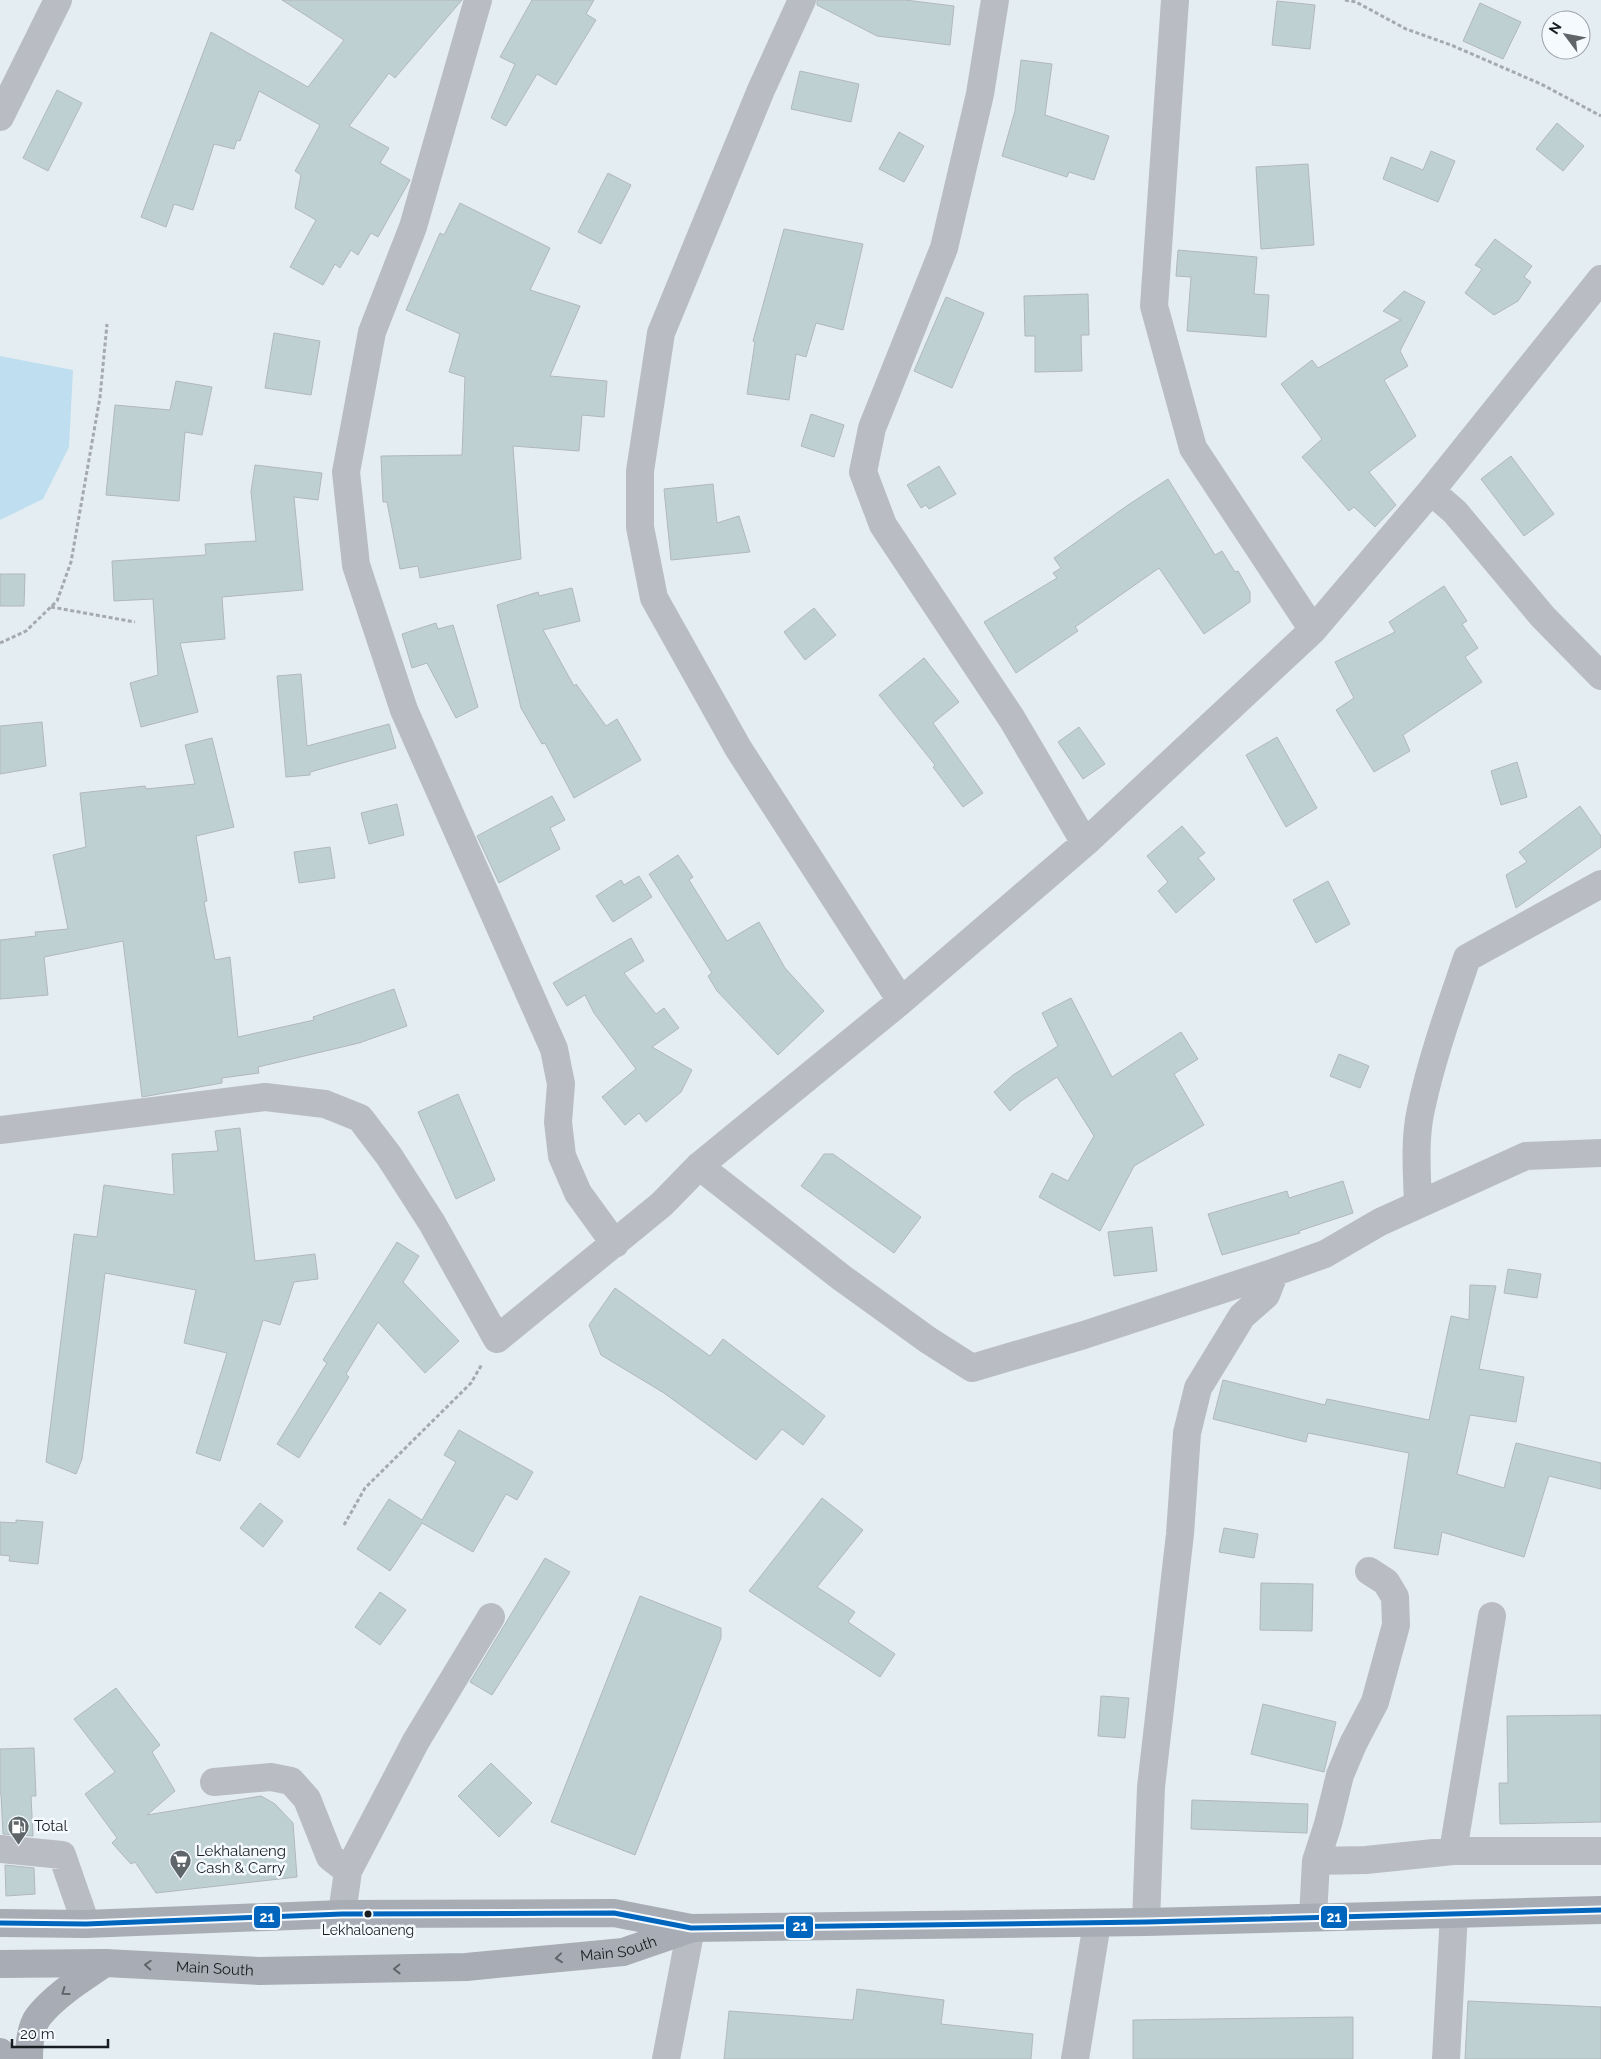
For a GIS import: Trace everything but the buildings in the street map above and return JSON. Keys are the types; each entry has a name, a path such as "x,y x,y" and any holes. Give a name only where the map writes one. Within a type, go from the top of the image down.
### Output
{"main road":[{"path":"691,1928 1097,1923 1601,1910"},
{"name":"Main South","path":"0,1923 86,1924 342,1914 614,1913 691,1928"},
{"name":"Main South","path":"0,1964 105,1963 259,1971 466,1968 623,1952 691,1928"},
{"path":"29,2059 29,2042 37,2018 59,1996 105,1963"},
{"path":"0,2052 7,2059"}],"street":[{"path":"0,117 58,0"},
{"path":"478,0 413,227 372,332 346,472 356,565 404,710 554,1049 561,1084 558,1122 562,1156 578,1193 615,1244"},
{"path":"802,0 761,90 661,333 640,471 640,527 654,598 738,748 901,1001"},
{"path":"995,0 980,94 944,248 872,428 863,472 882,525 1012,719 1085,843"},
{"path":"1175,0 1154,306 1193,448 1313,630"},
{"path":"0,1130 265,1097 325,1104 360,1118 389,1156 432,1223 497,1339 574,1275 615,1244 662,1204 699,1166 901,1001 1085,843 1313,630 1431,491 1601,279"},
{"path":"1431,491 1455,512 1543,617 1601,676"},
{"path":"1418,1204 1416,1160 1420,1110 1438,1046 1467,958 1601,884"},
{"path":"699,1166 842,1278 928,1340 972,1368 1084,1334 1326,1254 1380,1222 1526,1156 1601,1153"},
{"path":"1146,1922 1151,1787 1180,1534 1187,1433 1198,1388 1242,1316 1266,1295 1275,1272"},
{"path":"1314,1917 1316,1861 1328,1824 1340,1775 1353,1744 1375,1702 1396,1625 1395,1597 1386,1582 1369,1571"},
{"path":"1453,1851 1492,1616"},
{"path":"342,1914 348,1871 416,1741 491,1617"},
{"path":"214,1782 271,1777 291,1781 306,1799 330,1857 348,1871"},
{"path":"0,1849 62,1855 86,1924"},
{"path":"1316,1861 1366,1860 1453,1851 1601,1851"},
{"path":"1446,2059 1454,1914"},
{"path":"1075,2059 1097,1923"},
{"path":"666,2059 691,1928"}],"path":[{"path":"1345,0 1356,2 1406,29 1452,45 1541,84 1601,116"},
{"path":"0,643 26,631 57,600 70,562 100,397 107,324"},
{"path":"50,607 135,622"},
{"path":"344,1525 365,1488 471,1383 497,1339"}],"shaded area":[{"path":"0,356 73,370 69,447 43,499 0,520"}],"transit line":[{"name":"21","path":"0,1923 86,1924 342,1914 614,1913 691,1928 1146,1922 1601,1910"}],"place":[{"name":"Total","path":"18,1845"},
{"name":"Lekhalaneng Cash & Carry","path":"180,1879"},
{"name":"Lekhaloaneng","path":"368,1914"}]}
